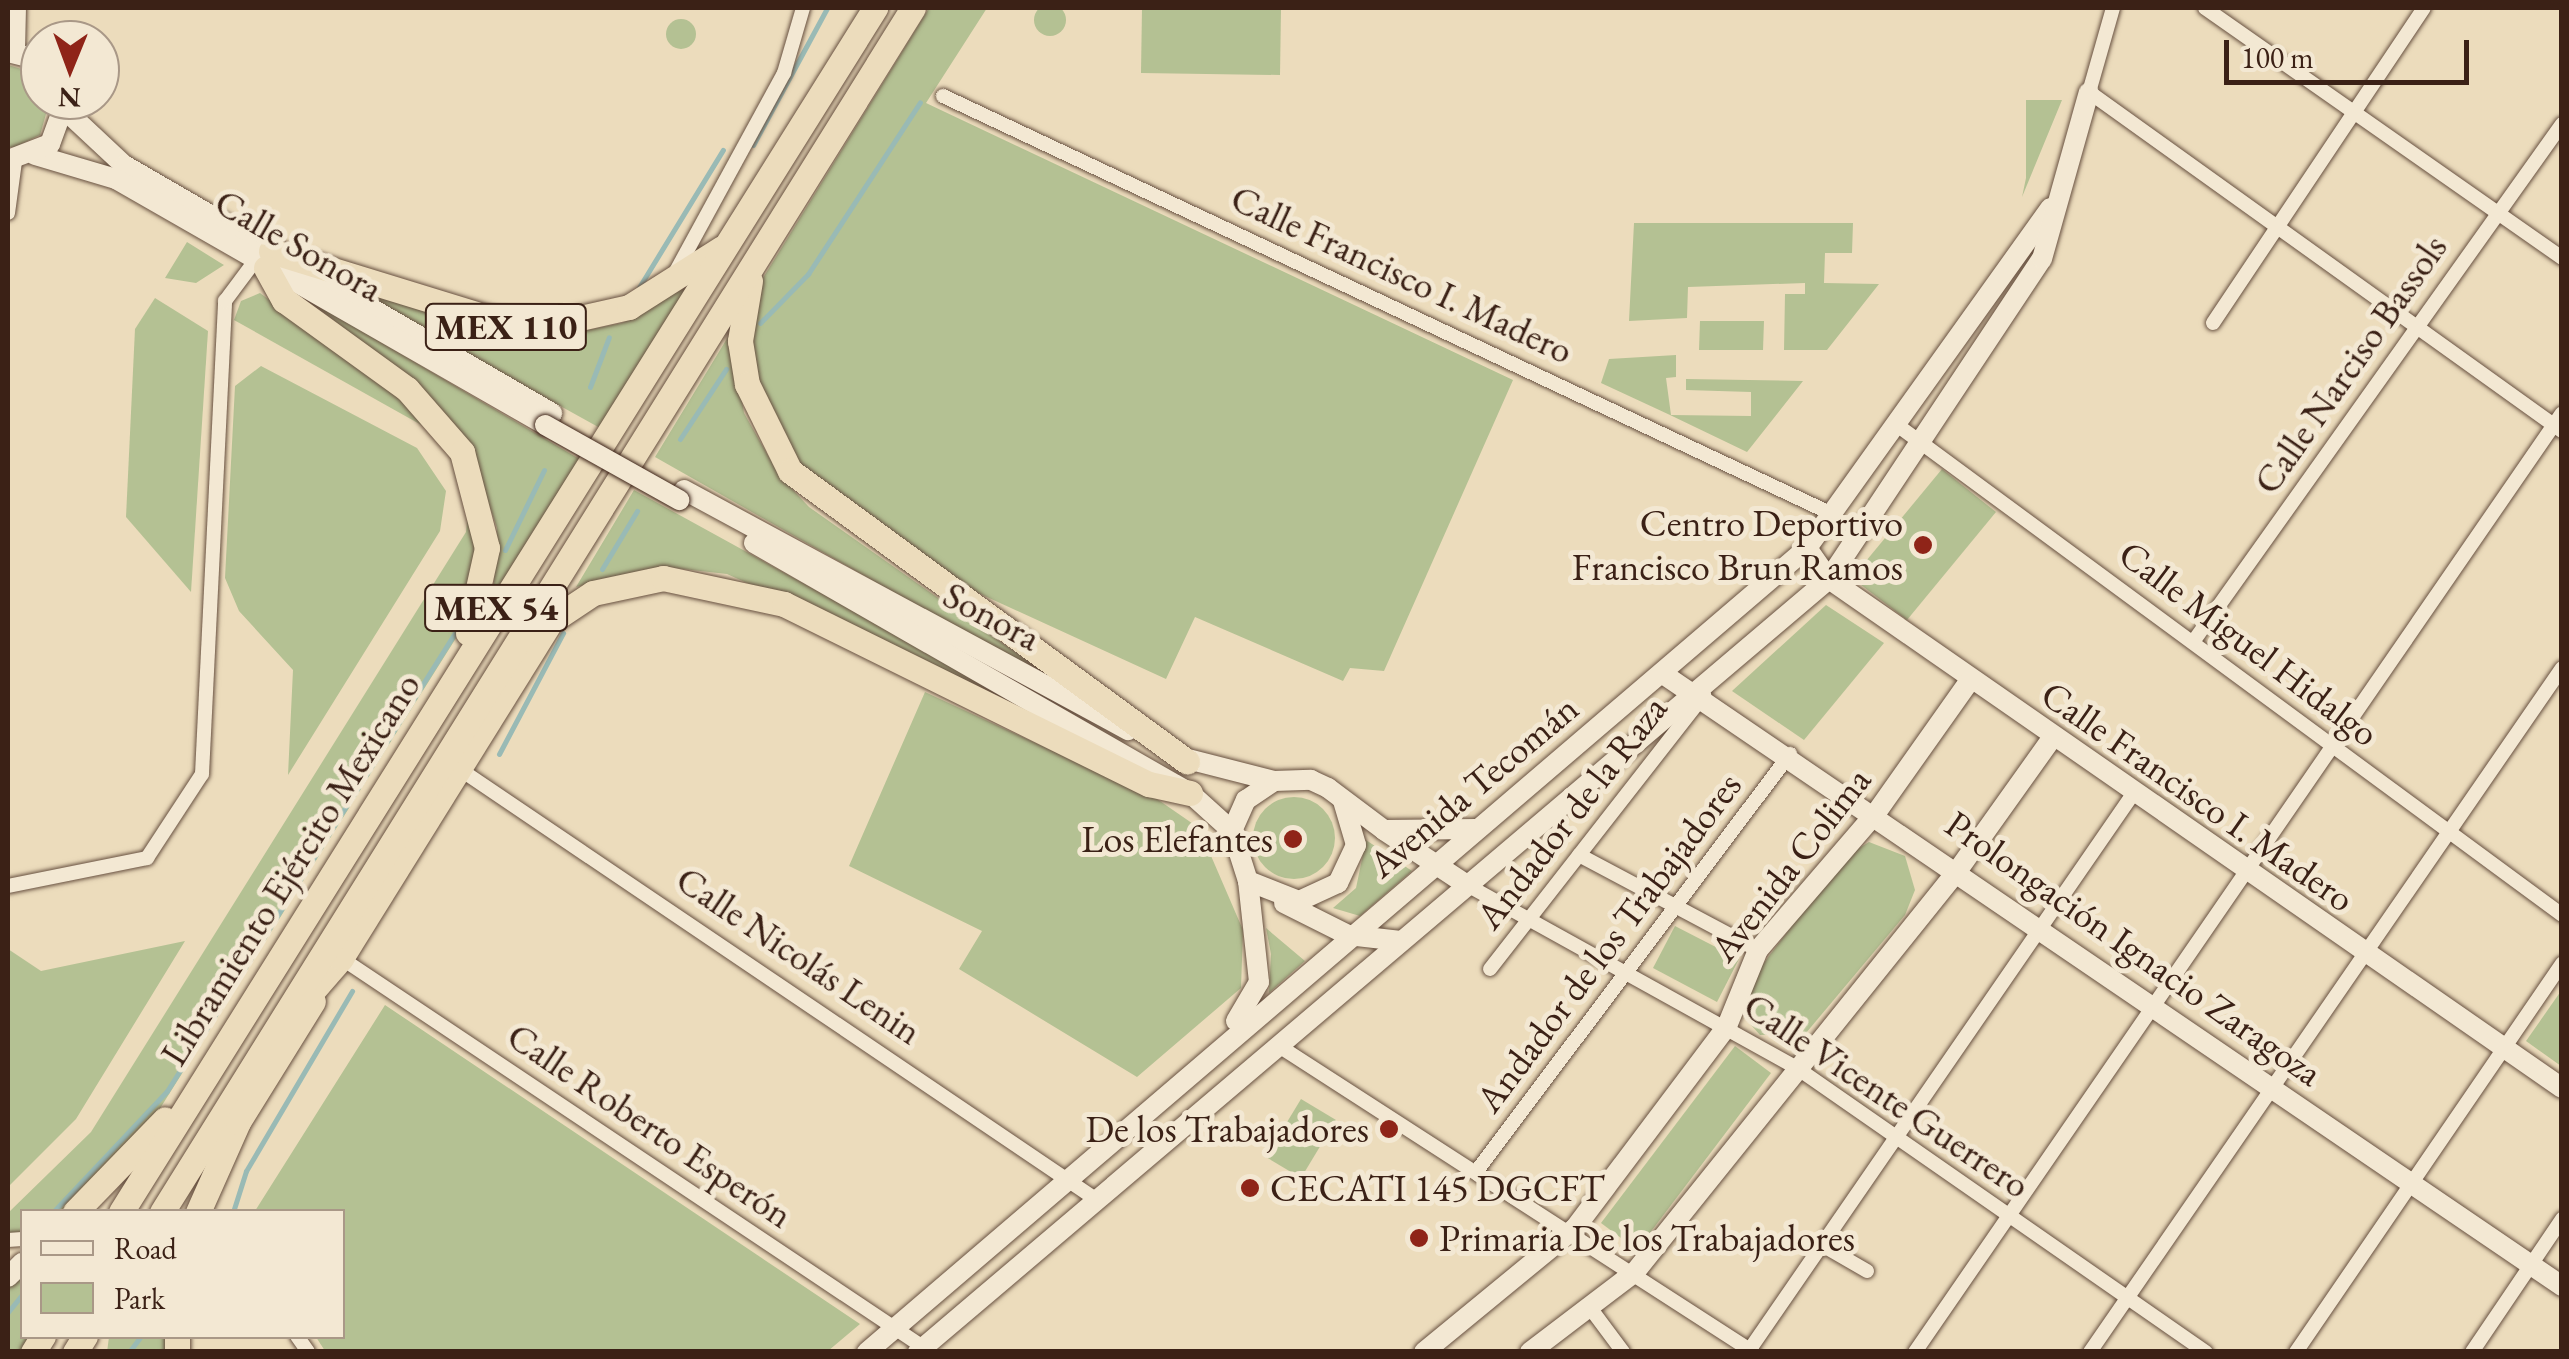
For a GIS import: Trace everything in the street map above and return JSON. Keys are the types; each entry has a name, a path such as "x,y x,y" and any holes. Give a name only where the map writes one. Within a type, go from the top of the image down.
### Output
{"highway":[{"name":"Libramiento Ejército Mexicano","path":"123,1209 448,684 875,8"},
{"name":"Libramiento Ejército Mexicano","path":"164,1209 250,1065 913,8"},
{"name":"MEX 110","path":"264,257 527,330 568,328 670,283 730,242"},
{"path":"765,242 744,296 740,342 758,419 790,471 1187,762"},
{"path":"264,257 284,300 427,408 476,485 483,584 448,684"},
{"path":"199,1209 238,1122 461,770 550,621 600,506"},
{"path":"550,621 594,593 663,578 734,589 784,604 1149,784 1190,793"},
{"path":"250,1065 340,958"},
{"path":"79,1209 212,1067"}],"street":[{"path":"12,52 16,8"},
{"path":"670,283 784,73 803,8"},
{"name":"Avenida Tecomán","path":"921,1349 1401,941 1704,694 1830,580 1926,444 2042,258 2050,208 2113,8"},
{"path":"2205,8 2562,258"},
{"path":"2213,322 2424,8"},
{"path":"1915,1352 2240,870 2559,423 2416,326 2089,92"},
{"name":"Calle Francisco I. Madero","path":"943,96 1832,514"},
{"name":"Calle Sonora","path":"53,120 19,159 116,179 264,257 681,495"},
{"name":"Calle Sonora","path":"81,120 124,164 264,257"},
{"name":"Calle Narciso Bassols","path":"2193,642 2562,124"},
{"path":"8,213 19,159"},
{"name":"Avenida Tecomán","path":"867,1352 1348,935 1663,674 1807,548 2050,208"},
{"path":"8,886 146,858 202,774 225,301 264,257"},
{"name":"Calle Miguel Hidalgo","path":"1897,425 2562,916"},
{"name":"Sonora","path":"681,495 1187,762 1274,781 1311,780 1432,867 1467,886"},
{"name":"Sonora","path":"681,495 1190,793 1232,830"},
{"name":"Calle Francisco I. Madero","path":"1807,548 1830,580 2240,870 2562,1088"},
{"path":"2090,1352 2360,951 2562,668"},
{"name":"Prolongación Ignacio Zaragoza","path":"1663,674 1704,694 2562,1286"},
{"name":"Avenida Colima","path":"1424,1352 1575,1228 1727,1026 1758,950 1876,813 1971,680"},
{"name":"Andador de la Raza","path":"1490,969 1704,694"},
{"path":"1530,1352 1591,1310 1635,1272 1958,870 2052,737"},
{"name":"Andador de los Trabajadores","path":"1478,1168 1632,971 1673,905 1790,754"},
{"name":"Calle Nicolás Lenin","path":"461,770 1069,1177 1097,1200"},
{"path":"1198,1065 1259,982 1248,881 1232,830 1246,800 1274,781"},
{"path":"1279,1046 1575,1228 1750,1351 2133,794"},
{"path":"1278,900 1320,896 1351,866 1354,824 1342,800"},
{"path":"1384,830 1477,828"},
{"path":"1579,855 1758,950"},
{"path":"1248,881 1348,935 1401,941"},
{"name":"Calle Vicente Guerrero","path":"1467,886 1632,971 1797,1068 2206,1352"},
{"name":"Calle Roberto Esperón","path":"340,958 896,1327 921,1349"},
{"path":"2296,1352 2562,963"},
{"path":"2472,1352 2562,1219"},
{"path":"1822,1246 1867,1271"},
{"path":"1591,1310 1623,1352"}],"green space":[{"path":"1050,4 1061,9 1066,20 1061,31 1050,36 1039,31 1034,20 1039,9"},
{"path":"929,8 987,8 926,103 1513,380 1384,671 1350,668 1343,681 1195,617 1166,679 952,581 799,468 765,412 751,355 755,291"},
{"path":"1142,8 1281,8 1280,75 1141,73"},
{"path":"681,19 695,28 696,34 687,48 681,49 667,40 666,34 675,20"},
{"path":"8,65 20,69 20,120 44,120 40,135 8,147"},
{"path":"2026,100 2062,100 2022,197 2026,178"},
{"path":"1634,223 1853,223 1852,253 1825,253 1824,283 1879,284 1827,350 1784,350 1785,294 1805,294 1805,283 1688,287 1687,318 1629,321"},
{"path":"187,242 224,265 196,283 165,278"},
{"path":"310,267 480,332 539,340 622,323 688,286 600,428"},
{"path":"260,293 417,410 441,436 234,320 241,301"},
{"path":"304,297 581,460 493,597 497,528 466,438 425,392"},
{"path":"155,298 208,331 191,592 126,517 135,329"},
{"path":"1700,321 1764,321 1763,350 1699,350"},
{"path":"731,332 744,413 779,475 809,507 1083,700 655,457"},
{"path":"1676,355 1676,377 1666,378 1671,415 1751,416 1751,392 1686,390 1686,379 1803,381 1747,452 1601,383 1609,359"},
{"path":"261,366 417,448 446,491 440,531 288,775 293,670 239,611 225,578 235,386"},
{"name":"Centro Deportivo Francisco Brun Ramos","path":"1942,469 1996,512 1907,620 1852,578"},
{"path":"634,490 1059,724 727,574 665,567 576,587"},
{"path":"470,494 476,564 463,627 154,1118 63,1209 20,1209 20,1234 8,1235 8,1213 91,1132 466,532"},
{"name":"Centro Deportivo Francisco Brun Ramos","path":"1826,605 1884,643 1804,740 1732,691"},
{"path":"925,692 1157,799 1199,828 1243,930 1241,988 1137,1077 959,969 982,931 849,866"},
{"path":"1294,797 1310,800 1323,809 1332,822 1332,854 1323,867 1310,876 1294,879 1278,876 1265,867 1256,854 1253,838 1256,822 1265,809 1278,800"},
{"path":"1366,840 1412,871 1360,916 1333,908 1356,888"},
{"path":"1869,842 1905,856 1915,890 1905,915 1806,1033 1760,1035 1744,1017 1745,988 1843,858"},
{"path":"1675,926 1739,959 1717,1002 1653,968"},
{"path":"1266,928 1305,961 1269,993 1271,954"},
{"path":"185,941 76,1119 8,1187 8,949 41,971"},
{"path":"2561,991 2562,1066 2526,1041"},
{"path":"385,1005 860,1324 828,1351 325,1351 317,1339 345,1339 345,1209 256,1209"},
{"path":"1735,1046 1771,1073 1637,1250 1601,1223"},
{"path":"1301,1099 1336,1120 1301,1178 1266,1157"},
{"path":"20,1275 20,1339 31,1339 23,1351 8,1352 8,1288"},
{"path":"109,1339 170,1339 170,1351 107,1352"}],"waterway":[{"path":"753,145 827,8"},
{"path":"760,323 808,274 920,102"},
{"path":"638,289 723,150"},
{"path":"590,387 609,337"},
{"path":"680,439 726,369"},
{"path":"505,550 544,470"},
{"path":"602,569 637,511"},
{"path":"56,1209 167,1091 458,628"},
{"path":"499,754 563,633"},
{"path":"234,1209 246,1171 352,991"},
{"path":"8,1312 20,1297"},
{"path":"129,1352 139,1339"}],"place":[{"name":"Centro Deportivo Francisco Brun Ramos","path":"1923,545"},
{"name":"Los Elefantes","path":"1293,839"},
{"name":"De los Trabajadores","path":"1389,1129"},
{"name":"CECATI 145 DGCFT","path":"1250,1188"},
{"name":"Primaria De los Trabajadores","path":"1419,1238"}]}
